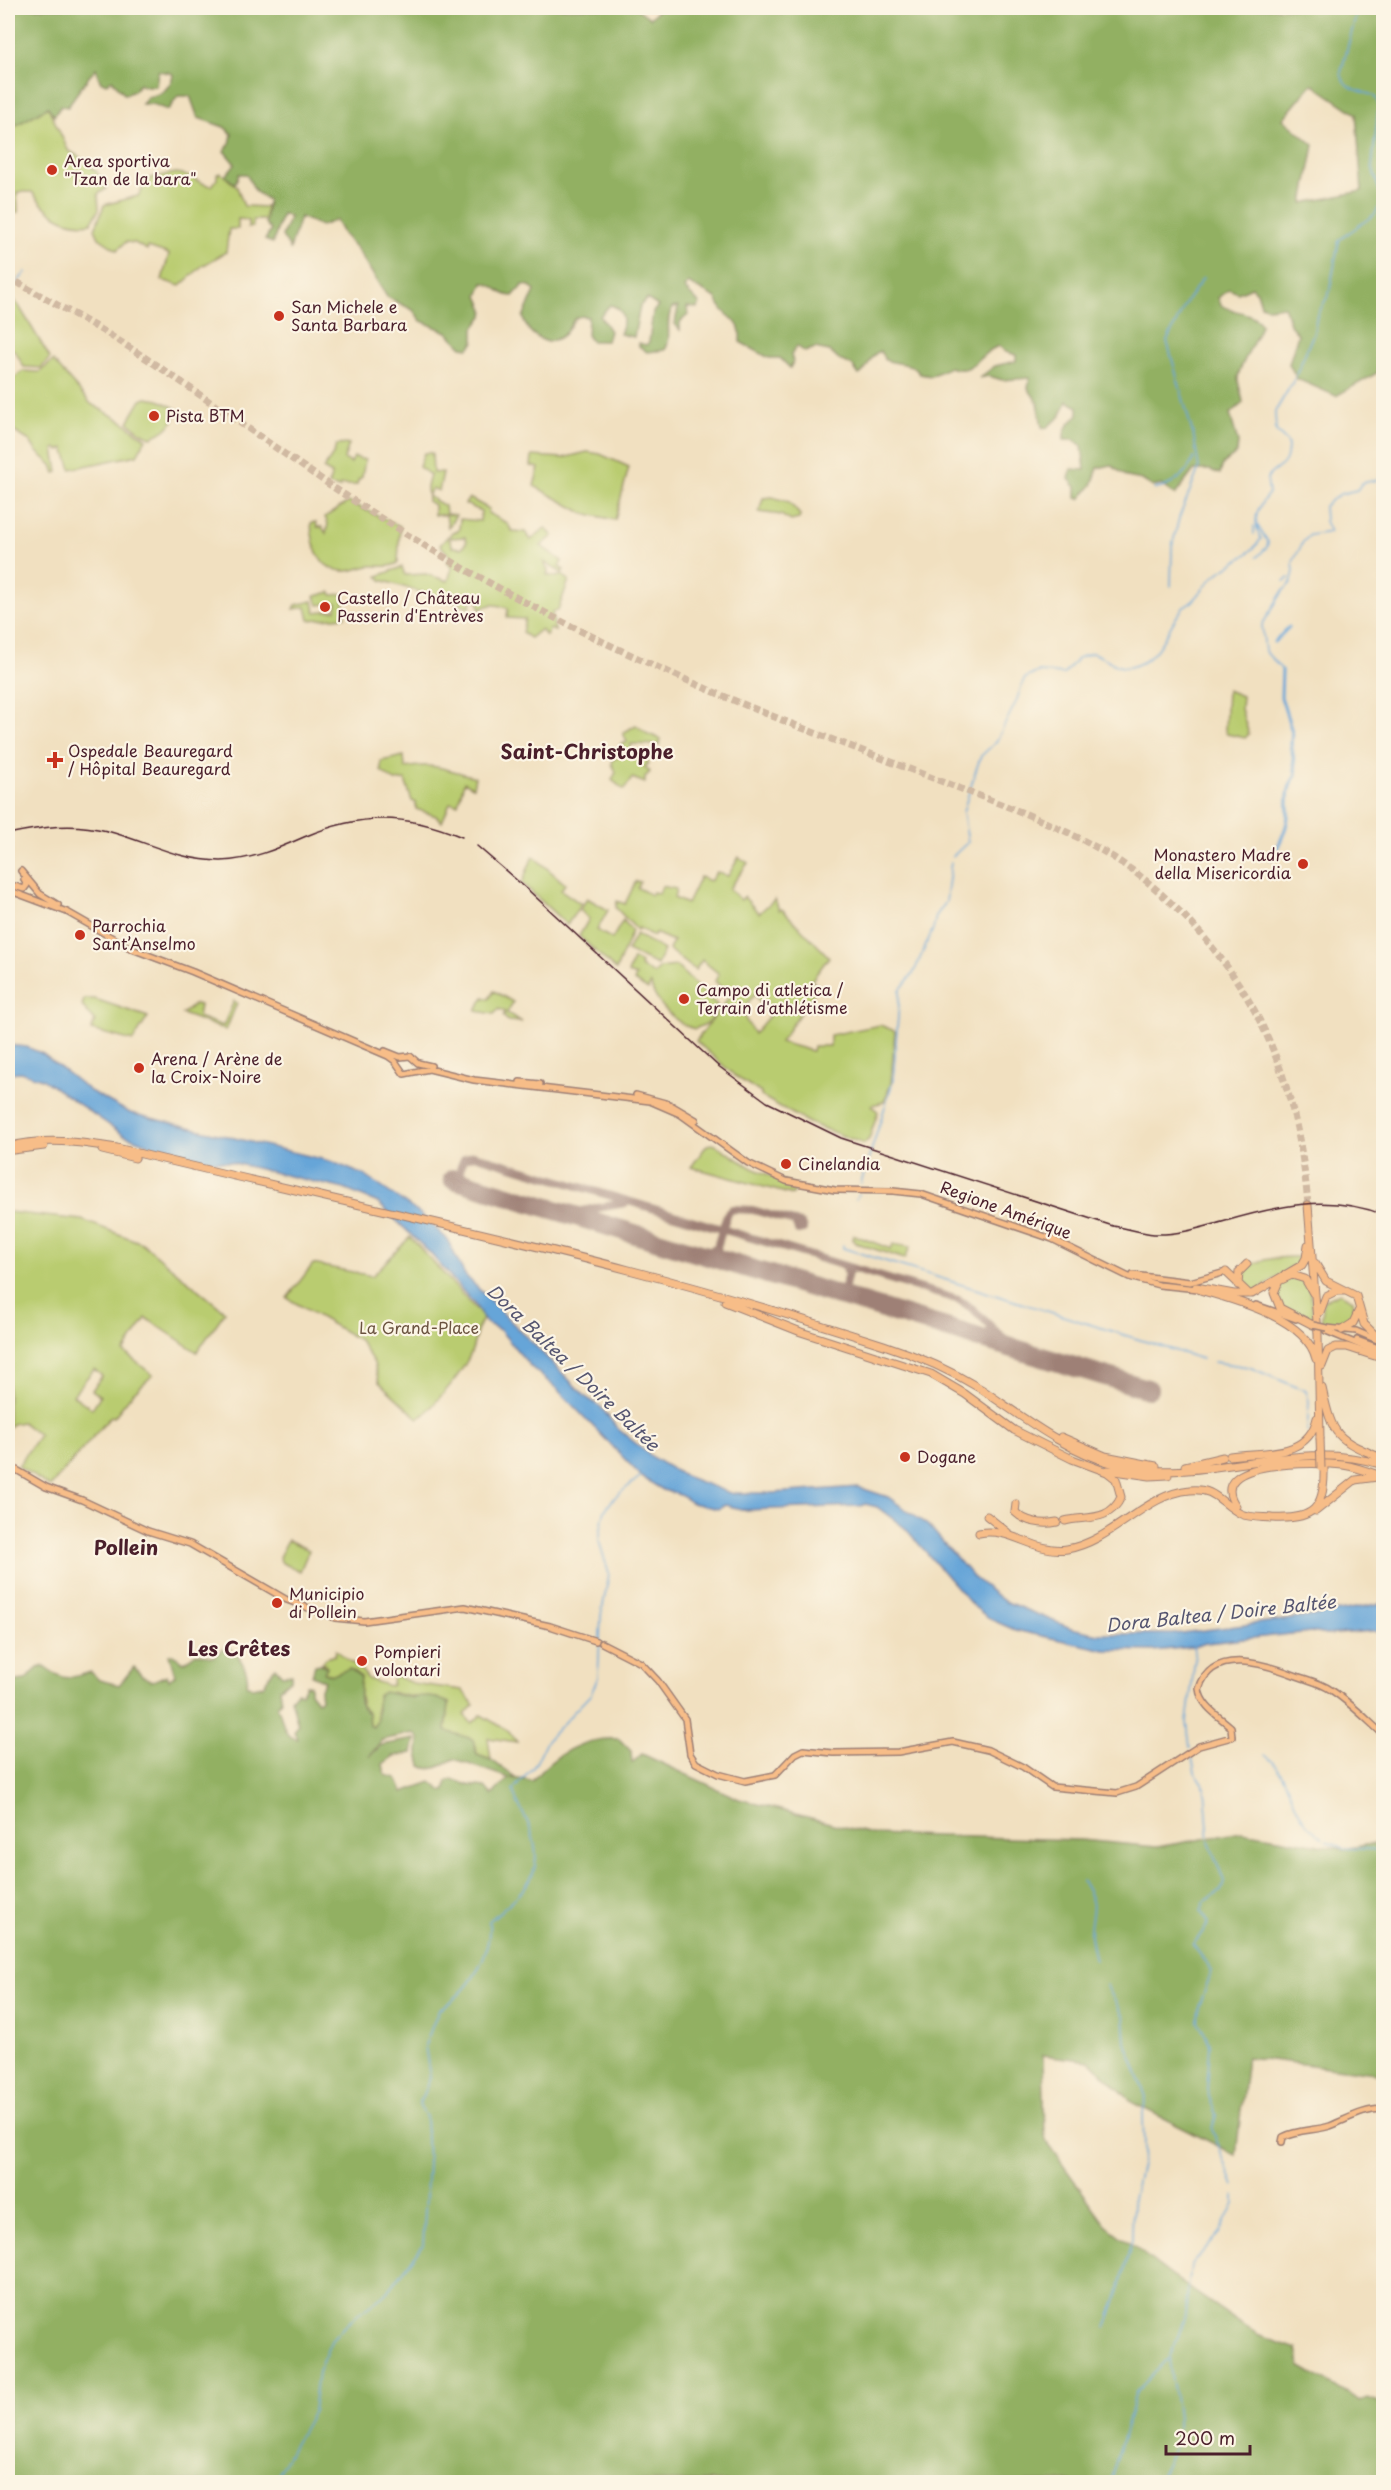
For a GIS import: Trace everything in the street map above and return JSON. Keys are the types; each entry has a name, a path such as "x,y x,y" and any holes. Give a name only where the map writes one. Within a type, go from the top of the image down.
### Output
{"highway":[{"path":"8,1149 27,1142 87,1143 531,1248 728,1298 884,1345 942,1368 972,1381 1059,1436 1105,1456 1149,1465 1174,1467 1227,1457 1277,1452 1298,1446 1313,1431 1319,1397 1321,1369 1318,1345 1321,1304 1326,1296 1336,1291 1351,1295 1359,1307 1355,1321 1342,1330"},
{"path":"1308,1205 1324,1331 1318,1345"},
{"path":"1198,1288 1234,1294 1249,1294 1261,1290 1302,1264 1306,1258 1310,1228"},
{"path":"1310,1228 1320,1274 1330,1284 1356,1296 1364,1324 1382,1346"},
{"path":"531,1248 723,1301 884,1349 928,1365 963,1383 1055,1443 1099,1464 1126,1471 1168,1475"},
{"path":"1238,1285 1239,1272 1247,1264"},
{"path":"1226,1272 1249,1294"},
{"path":"1312,1326 1277,1306 1274,1293 1282,1279 1298,1276 1309,1283 1324,1331"},
{"path":"1198,1288 1294,1326 1305,1337 1314,1352 1326,1414 1335,1430 1351,1444 1383,1465"},
{"path":"723,1301 801,1332 931,1374 964,1394 1014,1430 1072,1460 1096,1467 1150,1476 1311,1458 1344,1459 1383,1465"},
{"path":"1321,1369 1328,1351 1339,1346 1383,1357"},
{"path":"1306,1516 1322,1498 1319,1354"},
{"path":"942,1368 1068,1446 1098,1459 1126,1467 1173,1471 1308,1454 1345,1455 1383,1465"},
{"path":"1319,1397 1322,1439"},
{"path":"1236,1506 1231,1494 1234,1482 1240,1474 1255,1469 1319,1463 1355,1468 1383,1478"},
{"path":"1016,1504 1015,1512 1020,1517 1045,1524 1100,1517 1118,1502 1121,1493 1119,1482 1096,1467"},
{"path":"987,1516 997,1527 1013,1535 1039,1545 1054,1547 1081,1541 1111,1527 1157,1496 1185,1487 1214,1490 1250,1514 1292,1516 1304,1514 1319,1497 1323,1469"},
{"path":"979,1533 1003,1535 1047,1550 1068,1549 1126,1523 1168,1494 1194,1489 1216,1494 1246,1516 1292,1519 1319,1510 1355,1480 1371,1476 1383,1478"}],"main road":[{"path":"8,887 24,889 27,885 23,877 40,894 58,905"},
{"path":"8,887 76,913 124,943 340,1034 402,1057 410,1056 416,1062 475,1077 645,1096 684,1112 765,1169 809,1183 857,1189"},
{"path":"8,887 67,912 120,944 202,974 388,1056 398,1064 404,1074 429,1069 474,1080 650,1101 680,1114 748,1162 774,1176 821,1189 857,1189"},
{"path":"398,1064 402,1057"},
{"path":"415,1070 416,1062"},
{"name":"Regione Amérique","path":"857,1189 910,1188 935,1194 1053,1236 1133,1275"},
{"name":"Regione Amérique","path":"857,1189 903,1191 928,1196 1052,1239 1107,1268 1149,1283 1198,1288"},
{"path":"1133,1275 1190,1282 1226,1272"},
{"path":"1133,1275 1156,1282 1212,1291 1303,1321 1383,1357"},
{"path":"1149,1283 1185,1292"},
{"path":"1324,1331 1356,1331 1382,1346"},
{"path":"1324,1331 1382,1346"},
{"path":"8,1465 46,1487 82,1500 148,1531 204,1551 280,1596 356,1622 465,1607 550,1626 599,1642 641,1663 650,1671 685,1719 692,1758 701,1767 732,1779 753,1780 770,1777 803,1750 833,1753 898,1752 953,1742 988,1750 1023,1767 1052,1787 1118,1793 1136,1787 1196,1748 1232,1737 1231,1727 1202,1700 1199,1689 1203,1680 1213,1670 1234,1662 1260,1663 1329,1688 1383,1735"},
{"path":"1282,2142 1283,2137 1290,2133 1329,2126 1366,2110 1383,2109"}],"green space":[{"path":"8,8 636,8 650,18 660,8 766,8 781,14 783,8 1383,8 1383,353 1377,373 1336,396 1297,379 1289,364 1298,334 1291,326 1284,306 1268,308 1261,305 1257,292 1252,287 1238,293 1229,289 1218,298 1221,305 1248,314 1258,320 1261,325 1238,376 1243,403 1230,414 1238,442 1237,453 1223,464 1220,474 1210,470 1194,470 1175,495 1161,485 1153,487 1142,480 1127,477 1111,465 1098,468 1092,485 1080,499 1076,498 1076,487 1069,479 1071,469 1085,470 1082,446 1074,440 1064,440 1066,429 1078,414 1078,407 1067,401 1060,417 1046,428 1042,427 1038,403 1028,388 1030,378 1002,380 989,376 979,378 995,366 1016,361 1016,355 1006,352 999,346 965,369 950,367 931,376 920,374 909,365 885,360 880,351 873,356 865,370 859,375 852,365 839,360 829,351 815,348 805,352 797,346 791,355 793,362 790,368 780,358 769,358 740,342 740,331 737,324 722,309 716,298 688,283 684,288 700,304 697,308 687,307 688,315 680,322 680,330 675,324 678,307 672,308 665,350 647,352 639,346 639,343 646,345 649,342 653,312 658,306 647,299 640,306 634,337 620,334 623,325 621,313 619,309 610,305 600,316 610,331 607,341 591,341 587,335 588,317 582,316 575,319 561,337 548,342 532,333 524,322 523,317 535,291 530,286 523,285 513,296 483,283 478,296 484,309 483,316 474,328 474,342 469,348 462,347 447,332 421,321 413,310 387,297 357,249 343,234 336,220 321,226 300,217 290,249 282,236 290,217 282,214 273,243 265,240 271,230 265,223 268,200 256,192 246,174 239,174 235,184 225,176 235,164 224,151 230,144 232,134 224,127 198,118 190,96 178,96 168,110 152,104 142,104 147,97 156,95 167,88 172,80 171,73 158,71 156,86 139,84 134,91 125,95 112,80 106,84 100,81 96,68 68,107 61,106 54,116 48,107 8,130","holes":["1312,84 1356,114 1362,191 1303,203 1314,145 1283,119"]},
{"name":"Area sportiva \"Tzan de la bara\"","path":"48,107 68,150 91,166 100,176 106,189 98,194 99,209 91,223 72,223 64,220 50,212 32,192 17,192 18,212 8,215 8,130"},
{"path":"176,173 212,186 217,179 217,174 221,173 237,187 244,206 266,207 265,220 253,220 253,227 248,228 248,220 238,219 238,229 229,229 226,252 202,266 180,286 162,280 169,254 148,247 147,250 135,243 126,242 117,250 99,238 95,229 104,205 138,196 150,178"},
{"path":"8,296 19,306 50,358 41,368 24,367 15,351 8,348"},
{"path":"53,361 91,404 122,421 146,439 137,455 71,469 64,448 59,451 57,448 54,449 58,472 55,473 52,465 36,451 30,441 8,428 8,368 9,376 14,378 23,371 39,372"},
{"name":"Pista BTM","path":"146,398 159,400 177,409 168,427 151,437 128,422 141,400"},
{"path":"349,444 344,459 351,463 354,457 365,460 362,477 358,480 357,485 341,485 340,488 328,485 332,474 323,469 334,453 336,445"},
{"path":"587,452 600,454 629,467 615,520 583,513 534,486 539,468 531,466 532,456 563,458"},
{"path":"424,453 432,453 433,473 443,472 439,491 432,488 428,496 445,506 446,514 456,515 448,528 446,515 434,515 434,505 428,501 427,487 430,475 419,467"},
{"path":"772,497 789,502 800,515 799,519 791,521 781,515 759,512 763,498"},
{"path":"469,498 489,509 488,513 507,523 512,531 525,532 531,540 545,528 553,536 541,546 562,561 559,567 564,570 562,573 544,562 548,571 547,575 556,577 562,575 569,580 558,610 552,612 555,631 550,629 546,636 541,629 530,638 522,633 525,619 507,618 508,608 490,605 480,610 478,600 471,600 470,607 381,580 378,576 402,567 405,575 426,574 448,581 452,568 447,561 452,558 440,545 448,536 453,547 462,548 467,541 465,537 451,538 450,534 459,530 460,519 480,521 481,511 465,504"},
{"path":"348,502 400,526 398,563 391,566 370,566 342,571 334,569 321,560 313,539 311,523 316,522 317,527 322,527 326,533 328,524 325,517"},
{"path":"331,592 332,595 344,594 345,617 309,620 306,607 294,609 296,605 313,601 315,612 336,610 337,603 318,605 315,596"},
{"path":"1227,690 1242,696 1241,709 1249,734 1245,738 1227,734 1225,730"},
{"path":"636,725 648,734 661,739 659,745 631,744 631,750 623,751 620,745 627,742 623,733"},
{"path":"646,752 648,764 645,767 650,772 645,777 645,783 632,778 624,790 612,780 616,772 612,764 613,759 625,754"},
{"path":"404,756 405,768 433,766 475,777 473,787 464,782 458,804 450,803 442,822 436,816 416,809 416,803 412,801 405,780 395,781 381,771 381,761"},
{"path":"533,856 565,884 561,890 581,904 567,925 522,883"},
{"path":"739,857 748,863 729,889 741,900 744,897 759,913 775,899 779,910 782,909 829,957 811,981 819,986 780,1042 812,1051 813,1046 830,1046 830,1035 880,1025 895,1031 891,1083 884,1102 872,1105 878,1112 869,1139 864,1144 809,1123 761,1096 761,1093 735,1076 696,1041 730,996 715,981 719,974 702,960 695,970 669,950 673,941 655,933 653,936 639,928 637,930 616,908 617,901 625,904 636,881 640,882 638,888 651,895 653,892 659,894 662,886 676,889 674,898 687,904 700,877 710,881 717,872 728,876","holes":["755,994 769,1016 754,1034 741,1011"]},
{"path":"587,898 608,910 597,930 612,939 623,920 632,931 616,970 579,936 589,919 580,910"},
{"path":"636,934 664,950 657,965 627,951"},
{"name":"Campo di atletica / Terrain d'athlétisme","path":"633,959 641,963 640,967 654,974 660,968 676,966 717,1005 710,1022 695,1029 674,1018 656,997 651,983 648,990 634,981 636,976 628,973"},
{"path":"494,991 513,1002 507,1013 522,1022 508,1021 503,1016 505,1012 499,1009 494,1014 476,1011 484,997 489,999"},
{"path":"84,999 95,999 148,1017 133,1041 91,1030 95,1021 82,1006"},
{"path":"234,1001 237,1003 226,1030 182,1014 195,1004 200,1005 198,1017 223,1026"},
{"path":"714,1144 752,1168 796,1186 793,1195 691,1167 707,1145"},
{"path":"8,1212 82,1220 142,1243 225,1312 197,1352 146,1318 124,1352 153,1375 133,1393 114,1417 111,1416 50,1487 18,1466 39,1435 22,1422 12,1424 8,1428","holes":["94,1369 102,1376 92,1390 100,1396 92,1409 73,1395"]},
{"path":"854,1235 891,1249 893,1244 910,1247 905,1259 856,1243 852,1239"},
{"name":"La Grand-Place","path":"410,1237 484,1318 477,1330 471,1353 461,1370 450,1386 424,1415 418,1418 379,1382 374,1363 359,1340 287,1298 313,1264 372,1276"},
{"path":"1305,1258 1257,1291 1245,1290 1238,1277 1250,1266 1264,1260"},
{"path":"1287,1278 1300,1278 1310,1289 1314,1321 1286,1311 1277,1302 1276,1288"},
{"path":"1340,1293 1353,1300 1356,1315 1345,1327 1334,1328 1321,1324 1324,1300"},
{"path":"288,1540 309,1550 300,1571 282,1563 279,1557"},
{"path":"227,1646 231,1649 242,1663 247,1674 247,1684 252,1688 263,1686 275,1667 282,1675 292,1674 291,1679 279,1689 281,1700 277,1707 286,1732 289,1736 298,1739 294,1732 298,1725 291,1699 297,1692 302,1693 306,1685 310,1685 310,1692 317,1701 321,1699 320,1691 325,1681 312,1675 315,1665 321,1664 327,1667 324,1673 334,1674 350,1669 361,1677 360,1701 368,1713 369,1725 373,1727 377,1721 377,1696 384,1692 413,1698 421,1696 437,1698 449,1703 446,1731 473,1739 477,1755 491,1760 515,1777 511,1778 532,1781 550,1763 570,1749 594,1741 619,1739 631,1751 632,1763 642,1754 739,1799 871,1834 1081,1840 1157,1847 1242,1832 1344,1849 1383,1842 1383,2074 1247,2057 1236,2155 1133,2103 1090,2061 1043,2055 1045,2140 1107,2226 1172,2276 1257,2335 1297,2349 1300,2366 1360,2401 1367,2398 1383,2404 1383,2482 8,2482 8,1682 25,1680 38,1668 44,1666 62,1677 91,1672 99,1680 119,1685 134,1667 142,1676 153,1681 167,1675 169,1680 175,1675 169,1655 184,1662 196,1653 213,1657","holes":["414,1733 419,1738 418,1753 421,1766 425,1768 434,1768 454,1759 509,1778 492,1795 485,1787 468,1785 452,1779 447,1781 445,1791 431,1782 403,1792 397,1778 385,1775 383,1764 394,1756 412,1753 415,1739 381,1745 369,1757 382,1740"]},
{"path":"336,1650 363,1672 368,1679 389,1686 392,1684 393,1675 412,1683 462,1690 474,1705 464,1715 472,1723 481,1715 509,1731 517,1742 488,1738 491,1760 477,1755 476,1746 446,1732 449,1703 391,1692 376,1708 377,1725 371,1727 361,1703 359,1690 361,1677 350,1669 336,1675 324,1673 325,1664 321,1664 326,1658 335,1655"}],"water":[{"path":"8,1045 27,1047 43,1054 90,1091 130,1113 330,1161 364,1175 419,1213 447,1239 465,1275 587,1398 600,1406 617,1428 655,1459 682,1475 730,1493 773,1493 858,1487 888,1497 930,1527 973,1577 1004,1601 1071,1628 1099,1634 1173,1634 1307,1617 1383,1603 1383,1630 1326,1635 1311,1632 1153,1651 1105,1650 1015,1630 990,1619 972,1605 905,1528 877,1507 865,1504 745,1510 725,1505 718,1509 692,1503 643,1478 556,1388 531,1367 500,1330 486,1323 475,1305 430,1253 378,1203 344,1189 230,1162 198,1160 124,1135 42,1079 20,1072 8,1073"}],"waterway":[{"path":"953,856 968,842 963,812 981,756 996,742 1016,702 1024,679 1038,672 1064,674 1078,658 1092,653 1120,666 1130,667 1140,664 1155,651 1183,608 1193,601 1221,571 1245,555 1261,539 1256,520 1258,510 1269,493 1267,478 1282,465 1288,452 1288,443 1276,431 1275,412 1294,380 1314,332 1317,315 1329,294 1339,240 1375,214 1380,205 1381,196 1372,166 1379,105 1375,97 1345,83 1341,72 1358,8"},
{"path":"8,293 26,272"},
{"path":"1171,586 1172,547 1179,518 1199,468 1194,438 1167,341 1187,301 1203,278"},
{"path":"1154,489 1166,486 1178,479 1194,458"},
{"path":"1282,670 1265,651 1262,625 1283,591 1291,583 1294,572 1293,562 1303,542 1310,535 1330,532 1325,521 1324,506 1340,494 1357,490 1362,483 1377,480 1384,474"},
{"path":"1257,525 1268,542 1267,547 1257,557"},
{"path":"1254,526 1254,534"},
{"path":"1284,581 1289,578"},
{"path":"1274,642 1289,627"},
{"path":"1282,670 1281,697 1292,732 1291,743 1296,775"},
{"path":"1271,859 1286,826 1289,790 1295,777"},
{"path":"861,1183 893,1081 900,990 914,972 933,929 936,916 946,902 951,862"},
{"path":"856,1199 858,1194"},
{"path":"843,1245 843,1248 1202,1359"},
{"path":"1214,1362 1249,1367 1306,1391 1309,1401 1307,1432"},
{"path":"1313,1467 1315,1472"},
{"path":"273,2482 313,2411 318,2372 331,2341 349,2321 387,2293 423,2245 428,2163 426,2117 419,2104 430,2078 425,2045 439,2009 460,1993 476,1972 487,1947 489,1921 523,1889 535,1868 534,1841 513,1790 535,1765 547,1740 591,1694 598,1677 601,1616 609,1574 599,1541 602,1522 605,1510 614,1498 641,1476"},
{"path":"1190,1748 1187,1722 1195,1659 1193,1646"},
{"path":"1191,1753 1195,1772 1205,1788 1209,1842 1224,1881 1221,1891 1204,1902 1201,1912 1209,1923 1193,1945 1212,1970 1199,2007 1198,2021 1210,2044 1207,2090 1216,2115 1212,2129 1234,2186"},
{"path":"1265,1755 1284,1778 1307,1824 1323,1838"},
{"path":"1327,1841 1344,1848 1384,1850"},
{"path":"1082,1881 1093,1904 1090,1936 1095,1960"},
{"path":"1106,1985 1124,2017 1126,2043 1146,2097 1143,2113 1144,2152 1133,2199 1132,2240 1120,2287 1106,2328"},
{"path":"1110,2482 1136,2392 1169,2358 1177,2340 1185,2315 1191,2265 1220,2232 1234,2203 1234,2196"},
{"path":"1158,2482 1174,2449 1178,2434 1169,2359"}],"taxiway":[{"path":"471,1184 462,1178 460,1169 464,1159 474,1155 959,1300 973,1309 1005,1340 1031,1353"},
{"path":"560,1211 581,1211 625,1203"},
{"path":"595,1208 590,1215 595,1221"},
{"path":"704,1254 717,1247 727,1214 732,1209 753,1210 801,1224 803,1229 798,1230 795,1222"},
{"path":"717,1247 719,1255 726,1261"},
{"path":"844,1266 848,1273 844,1290 853,1300"},
{"path":"829,1292 837,1292 844,1286"},
{"path":"977,1337 989,1336 991,1327"}],"runway":[{"path":"453,1179 1148,1389"}],"tunnel":[{"path":"8,277 124,344 374,514 523,601 618,649 718,694 1052,825 1093,845 1132,870 1186,917 1216,952 1242,989 1263,1028 1280,1068 1293,1111 1308,1205"}],"railway":[{"path":"8,834 57,826 94,828 191,858 221,861 274,850 325,829 364,820 402,820 441,829 462,837"},
{"path":"477,846 527,889 717,1065 767,1102 841,1138 1113,1226 1149,1233 1188,1231 1263,1211 1303,1204 1343,1205 1363,1208 1384,1215"}],"place":[{"name":"Area sportiva \"Tzan de la bara\"","path":"52,170"},
{"name":"San Michele e Santa Barbara","path":"279,316"},
{"name":"Pista BTM","path":"154,416"},
{"name":"Castello / Château Passerin d'Entrèves","path":"325,607"},
{"name":"Ospedale Beauregard / Hôpital Beauregard","path":"55,760"},
{"name":"Monastero Madre della Misericordia","path":"1303,864"},
{"name":"Parrochia Sant’Anselmo","path":"80,935"},
{"name":"Campo di atletica / Terrain d'athlétisme","path":"684,999"},
{"name":"Arena / Arène de la Croix-Noire","path":"139,1068"},
{"name":"Cinelandia","path":"786,1164"},
{"name":"Dogane","path":"905,1457"},
{"name":"Municipio di Pollein","path":"277,1603"},
{"name":"Pompieri volontari","path":"362,1661"}],"district":[{"name":"Saint-Christophe","path":"587,752"},
{"name":"Pollein","path":"126,1548"},
{"name":"Les Crêtes","path":"239,1649"}],"water label":[{"name":"Dora Baltea / Doire Baltée","path":"573,1368"},
{"name":"Dora Baltea / Doire Baltée","path":"1221,1614"}]}
